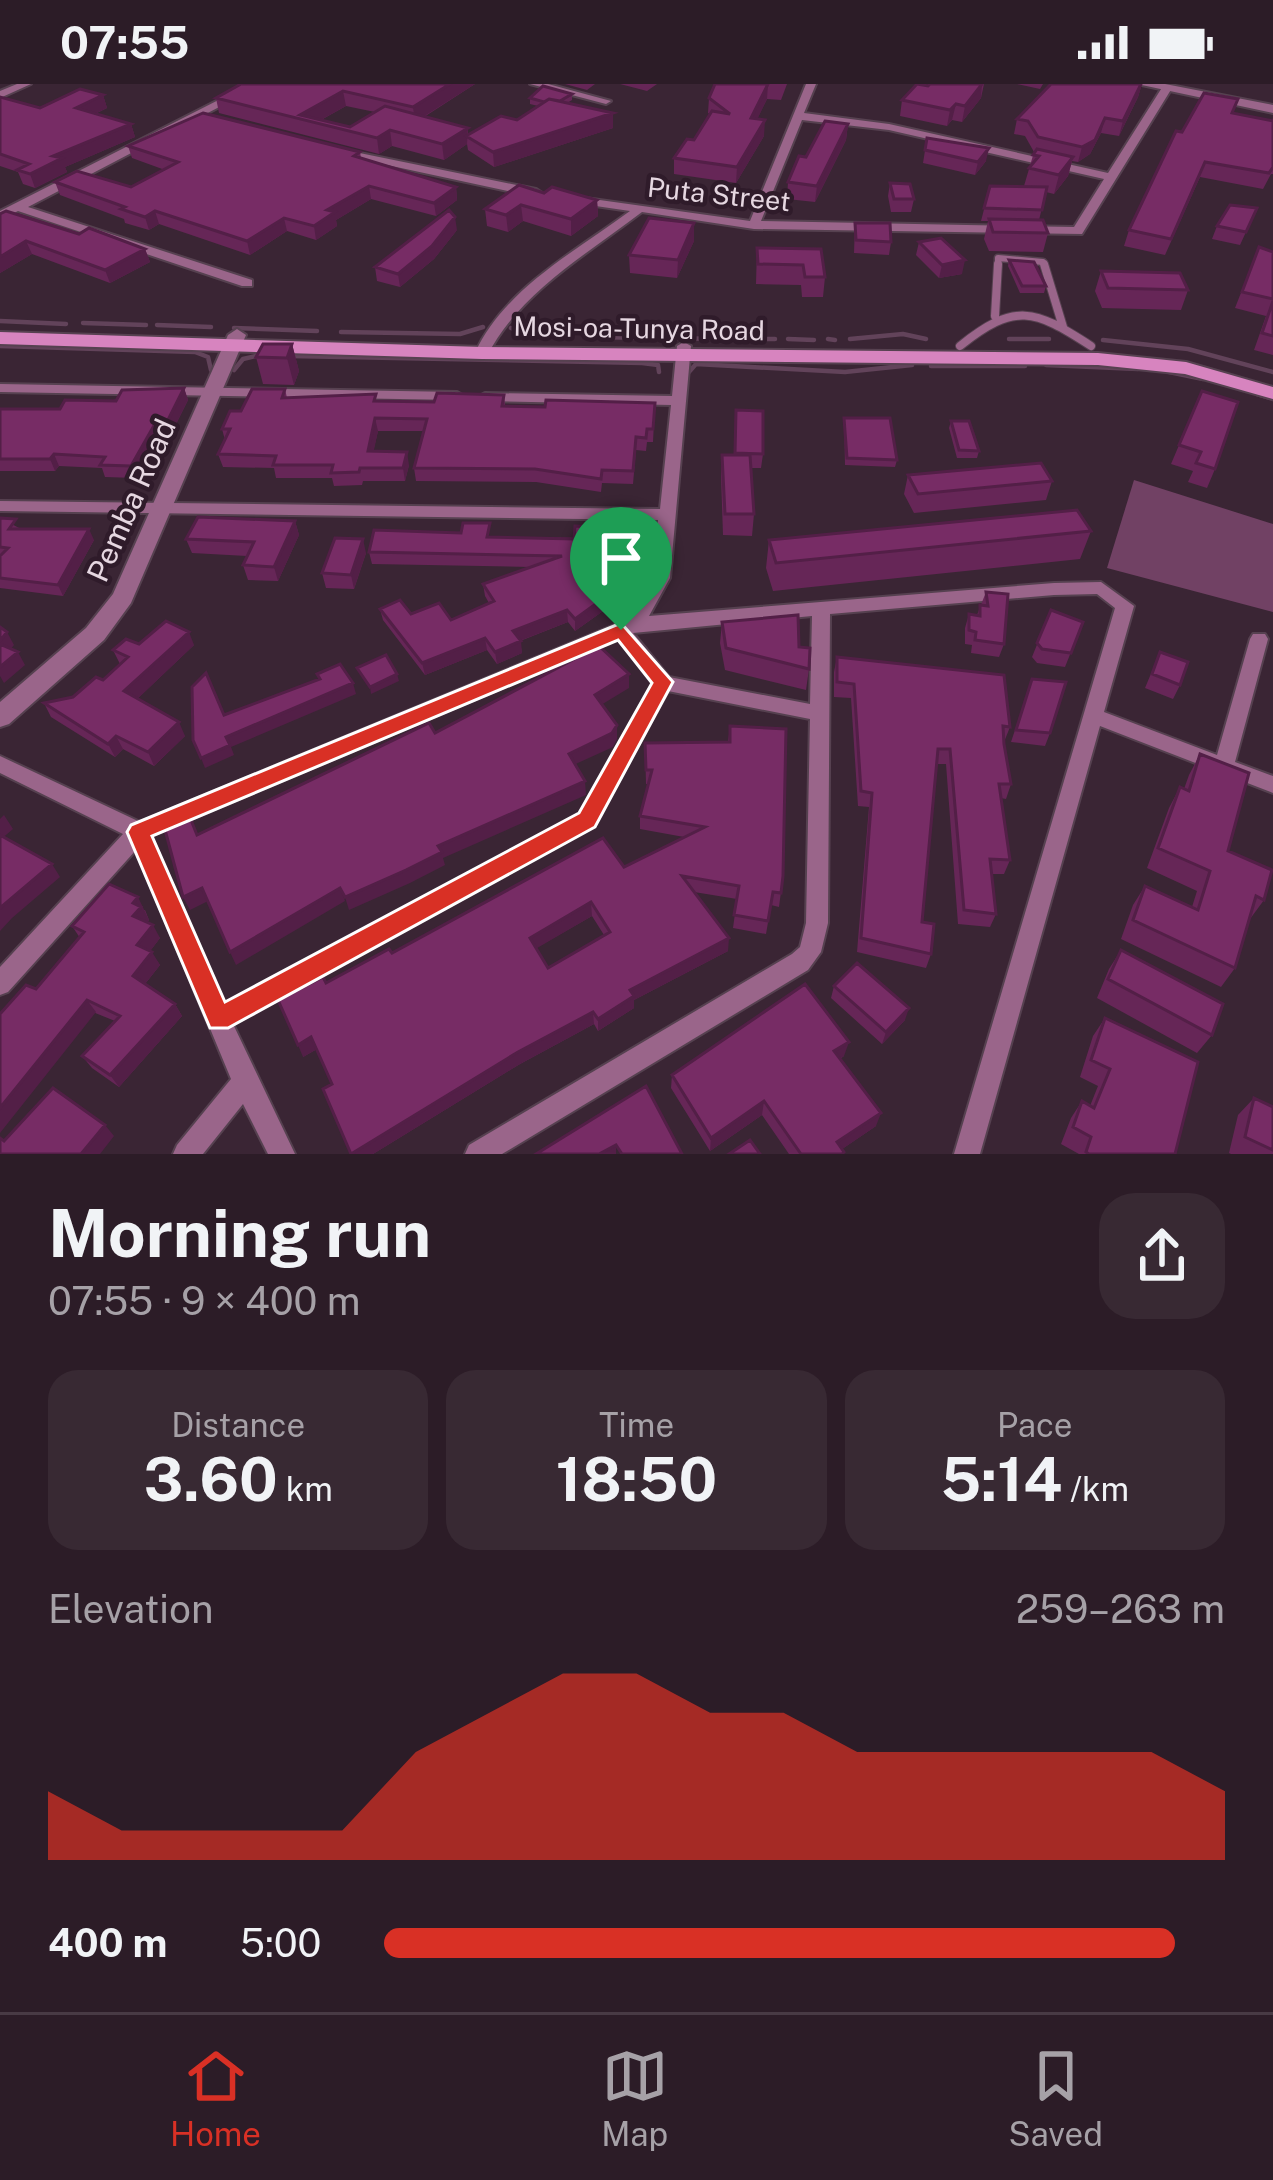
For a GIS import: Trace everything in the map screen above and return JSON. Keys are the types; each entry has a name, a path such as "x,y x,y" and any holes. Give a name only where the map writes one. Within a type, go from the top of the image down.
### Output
{"main road":[{"name":"Mosi-oa-Tunya Road","path":"0,327 483,348 1098,359 1186,368 1273,393"},
{"name":"Mosi-oa-Tunya Road","path":"0,338 235,340"},
{"name":"Mosi-oa-Tunya Road","path":"684,351 1091,346 1192,358 1273,380"}],"street":[{"path":"0,95 26,84"},
{"path":"0,216 258,84"},
{"path":"536,84 606,101"},
{"path":"754,225 811,84"},
{"path":"1144,84 1273,109"},
{"name":"Puta Street","path":"331,150 436,176 754,225 1070,232 1085,229 1110,177 1167,88"},
{"path":"196,115 218,121"},
{"path":"799,116 909,130 1110,177"},
{"path":"17,207 247,283"},
{"path":"483,348 524,300 638,210"},
{"name":"Pemba Road","path":"0,717 109,617 164,508 235,340"},
{"path":"629,627 661,578 684,351"},
{"path":"0,388 680,400"},
{"path":"0,506 669,515"},
{"path":"0,984 139,832 629,627 1101,588 1119,597 1126,616 967,1154"},
{"path":"478,1154 810,952 817,923 821,609"},
{"path":"629,627 663,682 819,713"},
{"path":"1224,766 1259,639"},
{"path":"219,1019 587,820 663,682"},
{"path":"1094,716 1273,784"},
{"path":"0,764 139,832 245,1082 282,1154"},
{"path":"186,1154 245,1082"}],"lane":[{"path":"995,316 998,258 1043,262 1064,327"},
{"path":"960,346 995,316 1040,312 1091,346"}],"shaded area":[{"path":"1134,480 1273,524 1273,612 1107,568"}],"building":[{"path":"241,84 450,84 413,107 343,91 300,115 350,127 385,106 468,128 442,144 390,130 377,138 216,98"},
{"path":"715,84 768,84 751,118 765,120 737,167 674,158 687,139 694,140 712,111 730,114 709,98"},
{"path":"917,84 982,84 965,106 956,104 950,110 902,100"},
{"path":"1051,84 1141,84 1123,121 1105,118 1095,140 1082,147 1038,137 1028,121 1017,119"},
{"path":"543,86 572,94 560,101 530,98"},
{"path":"80,89 103,95 76,108 131,124 53,156 62,158 30,174 17,170 29,164 0,154 0,97 40,108"},
{"path":"1204,93 1238,99 1232,113 1273,121 1273,167 1269,173 1205,162 1171,239 1129,230 1176,131 1182,132"},
{"path":"549,99 613,113 493,152 466,136 501,116 517,120"},
{"path":"203,113 360,152 354,156 456,187 434,203 369,186 327,210 335,212 314,226 284,218 247,241 155,211 145,217 55,182 77,171 131,187 178,162 128,146"},
{"path":"825,121 848,124 817,186 788,182 799,156 806,157"},
{"path":"927,138 989,148 978,162 925,150"},
{"path":"1037,149 1073,157 1059,175 1029,168 1039,156 1033,155"},
{"path":"890,183 910,184 914,199 894,199"},
{"path":"519,185 544,193 552,187 597,200 571,219 521,205 506,215 485,209"},
{"path":"990,186 1047,187 1042,210 984,208"},
{"path":"1230,205 1257,208 1246,232 1217,226"},
{"path":"449,210 455,217 432,246 398,274 375,267"},
{"path":"6,211 79,234 89,228 145,249 105,270 26,241 0,257 0,214"},
{"path":"649,218 694,223 678,260 629,255"},
{"path":"989,219 1043,220 1048,233 993,232"},
{"path":"855,223 890,223 891,242 856,240"},
{"path":"941,238 965,260 942,265 919,242"},
{"path":"1259,247 1273,252 1273,299 1242,292"},
{"path":"757,248 821,249 825,277 805,277 803,265 758,264"},
{"path":"1009,260 1034,262 1046,286 1022,286"},
{"path":"1101,271 1180,273 1188,290 1108,288"},
{"path":"1273,301 1273,336 1262,333"},
{"path":"263,344 292,344 287,358 256,357"},
{"path":"184,388 167,422 156,422 131,466 100,465 105,457 54,454 50,459 0,459 0,409 60,409 65,400 116,401 122,390"},
{"path":"252,389 285,389 282,398 376,394 374,401 434,402 437,393 504,395 502,406 545,407 546,400 655,403 653,429 647,429 646,438 636,437 633,471 602,470 601,479 535,469 414,468 427,419 375,418 368,451 407,452 403,468 331,473 333,465 273,465 276,456 218,454 230,429 222,429 230,411 241,411"},
{"path":"1202,391 1238,402 1215,469 1196,463 1201,452 1179,445"},
{"path":"736,410 763,411 763,454 735,453"},
{"path":"844,418 890,418 897,460 847,458"},
{"path":"951,421 969,421 979,451 959,450"},
{"path":"722,455 750,455 754,514 725,514"},
{"path":"1041,463 1052,481 918,494 908,475"},
{"path":"1077,510 1091,531 776,563 769,540"},
{"path":"198,517 295,521 274,567 243,565 254,542 186,539"},
{"path":"0,518 16,519 9,529 89,529 58,585 0,578 0,556 8,548 0,547"},
{"path":"463,523 490,523 487,537 574,539 575,526 609,527 606,562 633,577 575,619 567,610 513,631 521,641 495,652 485,638 422,663 380,609 400,600 411,614 439,603 451,620 494,601 483,584 562,556 369,552 374,530 461,533"},
{"path":"335,538 363,539 351,575 322,573"},
{"path":"986,592 1008,594 1004,644 975,640 976,632 969,630 969,614 980,616 980,605 988,606"},
{"path":"1051,610 1083,622 1071,653 1042,649 1037,643"},
{"path":"798,615 799,647 810,648 809,669 726,648 722,622"},
{"path":"166,621 189,632 124,691 179,722 148,752 116,736 108,744 44,703 73,697 96,677 103,680 128,657 113,650 126,639 139,644"},
{"path":"0,644 18,652 0,667"},
{"path":"599,646 629,674 595,695 617,725 612,733 569,754 585,781 438,846 442,852 345,897 340,888 230,952 202,888 183,897 164,826 189,815 197,835 429,723 435,733"},
{"path":"1160,652 1188,662 1180,685 1152,674"},
{"path":"386,655 397,674 370,687 357,668"},
{"path":"837,657 1004,675 1010,727 1003,726 1004,744 1011,784 999,784 1010,860 990,859 996,914 964,910 950,749 938,749 922,922 934,924 931,954 861,938 872,793 861,791 854,684 837,682"},
{"path":"340,664 353,683 226,737 230,745 201,758 193,740 192,687 206,673 224,715 320,679 317,674"},
{"path":"1032,679 1066,682 1050,733 1016,730"},
{"path":"730,726 786,729 783,876 781,893 773,892 768,921 734,915 739,886 682,876 729,938 630,990 634,996 598,1019 593,1012 518,1052 351,1154 323,1089 332,1084 311,1037 298,1045 278,1000 323,977 326,983 389,949 392,953 603,838 624,867 705,827 640,816 652,770 646,770 645,743 730,742","holes":["591,902 610,932 548,968 530,938"]},
{"path":"1200,754 1249,773 1228,851 1272,870 1264,900 1256,896 1235,968 1133,920 1145,886 1198,910 1210,871 1158,848 1180,787 1189,791"},
{"path":"0,835 52,864 0,908"},
{"path":"109,884 138,897 133,903 141,907 133,916 153,925 137,945 152,952 133,976 175,1004 110,1075 82,1056 120,1016 87,1000 0,1108 0,1014 26,985 36,989 84,932 72,926"},
{"path":"1121,950 1223,1004 1212,1035 1108,979"},
{"path":"857,963 909,1008 886,1032 834,986"},
{"path":"805,984 849,1042 834,1051 881,1113 837,1142 842,1154 801,1154 764,1101 711,1138 672,1075"},
{"path":"1105,1018 1198,1062 1175,1154 1089,1154 1091,1137 1073,1127 1082,1101 1094,1108 1110,1069 1091,1060"},
{"path":"646,1086 682,1154 622,1154 616,1145 599,1154 536,1154"},
{"path":"53,1088 105,1125 81,1154 0,1154 0,1138 4,1141"},
{"path":"1254,1098 1273,1107 1273,1150 1245,1137"},
{"path":"750,1140 760,1154 729,1154"}],"waterway":[{"path":"0,321 66,324"},
{"path":"83,323 146,325"},
{"path":"157,325 211,327"},
{"path":"341,332 460,334 483,327"},
{"path":"234,328 317,331"},
{"path":"511,328 526,335 571,337"},
{"path":"850,339 903,334 926,339"},
{"path":"586,337 730,339"},
{"path":"745,339 775,339"},
{"path":"788,339 814,340"},
{"path":"828,339 835,340"},
{"path":"1009,339 1049,339"},
{"path":"1103,340 1188,349 1273,372"},
{"path":"0,346 195,352 208,357 211,370"},
{"path":"234,370 243,359 260,355"},
{"path":"291,356 642,363 658,365 659,372"},
{"path":"688,373 696,364 845,372 912,365"},
{"path":"1046,365 1138,369"},
{"path":"931,366 1025,366"},
{"path":"1169,372 1203,379"},
{"path":"1257,394 1273,399"}],"route":[{"path":"621,630 663,682 587,820 219,1019 139,832 621,630"}]}
